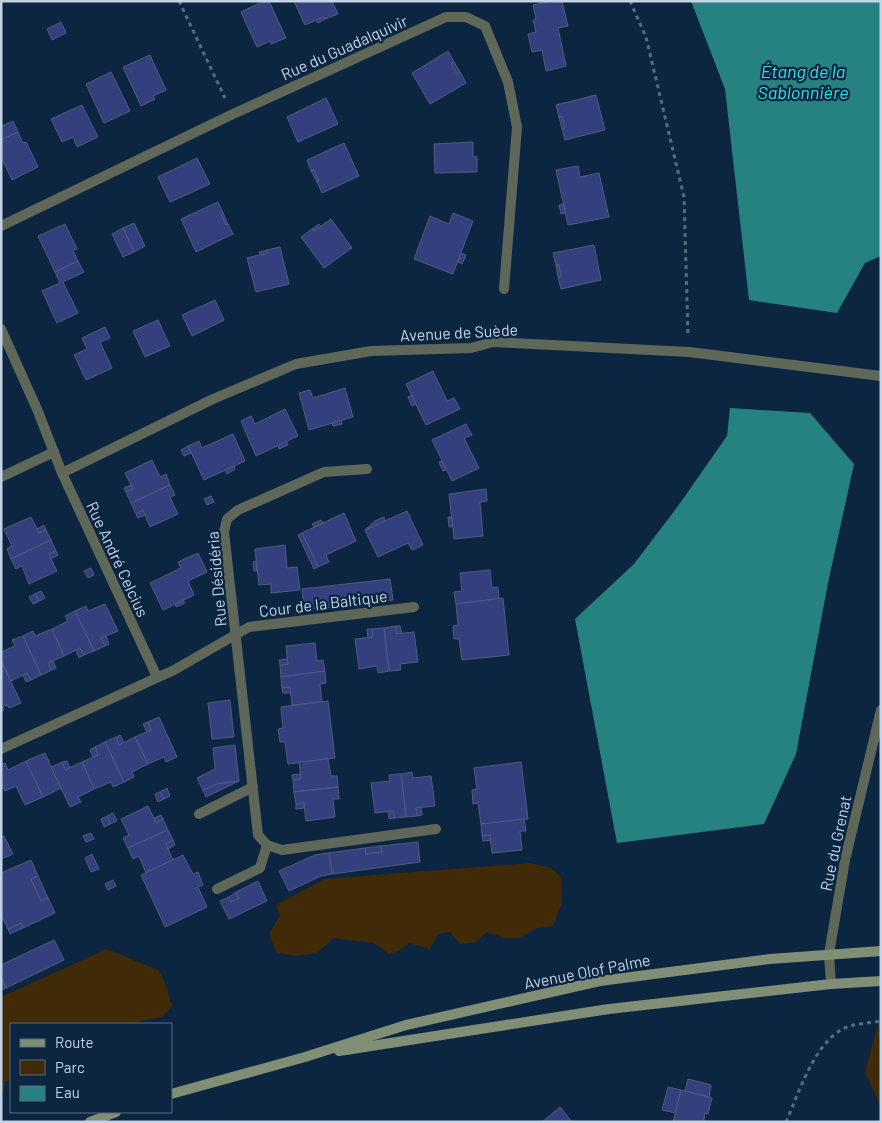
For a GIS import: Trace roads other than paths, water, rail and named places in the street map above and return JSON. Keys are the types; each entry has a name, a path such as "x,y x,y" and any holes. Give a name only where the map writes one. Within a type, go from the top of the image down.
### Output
{"main road":[{"name":"Avenue Olof Palme","path":"172,1094 406,1025 600,981 770,958 881,951"},
{"name":"Avenue Olof Palme","path":"305,1056 609,1009 831,984 881,981"},
{"path":"90,1122 113,1113"}],"street":[{"name":"Rue du Guadalquivir","path":"1,226 233,114 446,17 466,17 484,26 508,82 518,127 504,289"},
{"name":"Rue André Celcius","path":"1,330 37,409 62,473 157,677"},
{"name":"Avenue de Suède","path":"62,473 213,399 296,364 371,351 471,348 493,342 689,352 881,376"},
{"path":"1,477 54,452"},
{"name":"Rue Désidéria","path":"267,846 258,835 224,532 227,519 238,510 324,472 367,469"},
{"name":"Cour de la Baltique","path":"1,749 174,670 249,627 414,607"},
{"name":"Rue du Grenat","path":"831,984 830,954 845,860 881,710"},
{"path":"199,814 253,787"},
{"path":"216,889 260,868 267,846 282,850 436,829"}],"water":[{"name":"Étang de la Sablonnière","path":"691,1 881,1 881,256 865,263 837,313 749,300 725,89"},
{"path":"730,408 810,413 854,464 828,583 796,754 764,824 617,843 575,619 634,564 678,506 727,436"}]}
